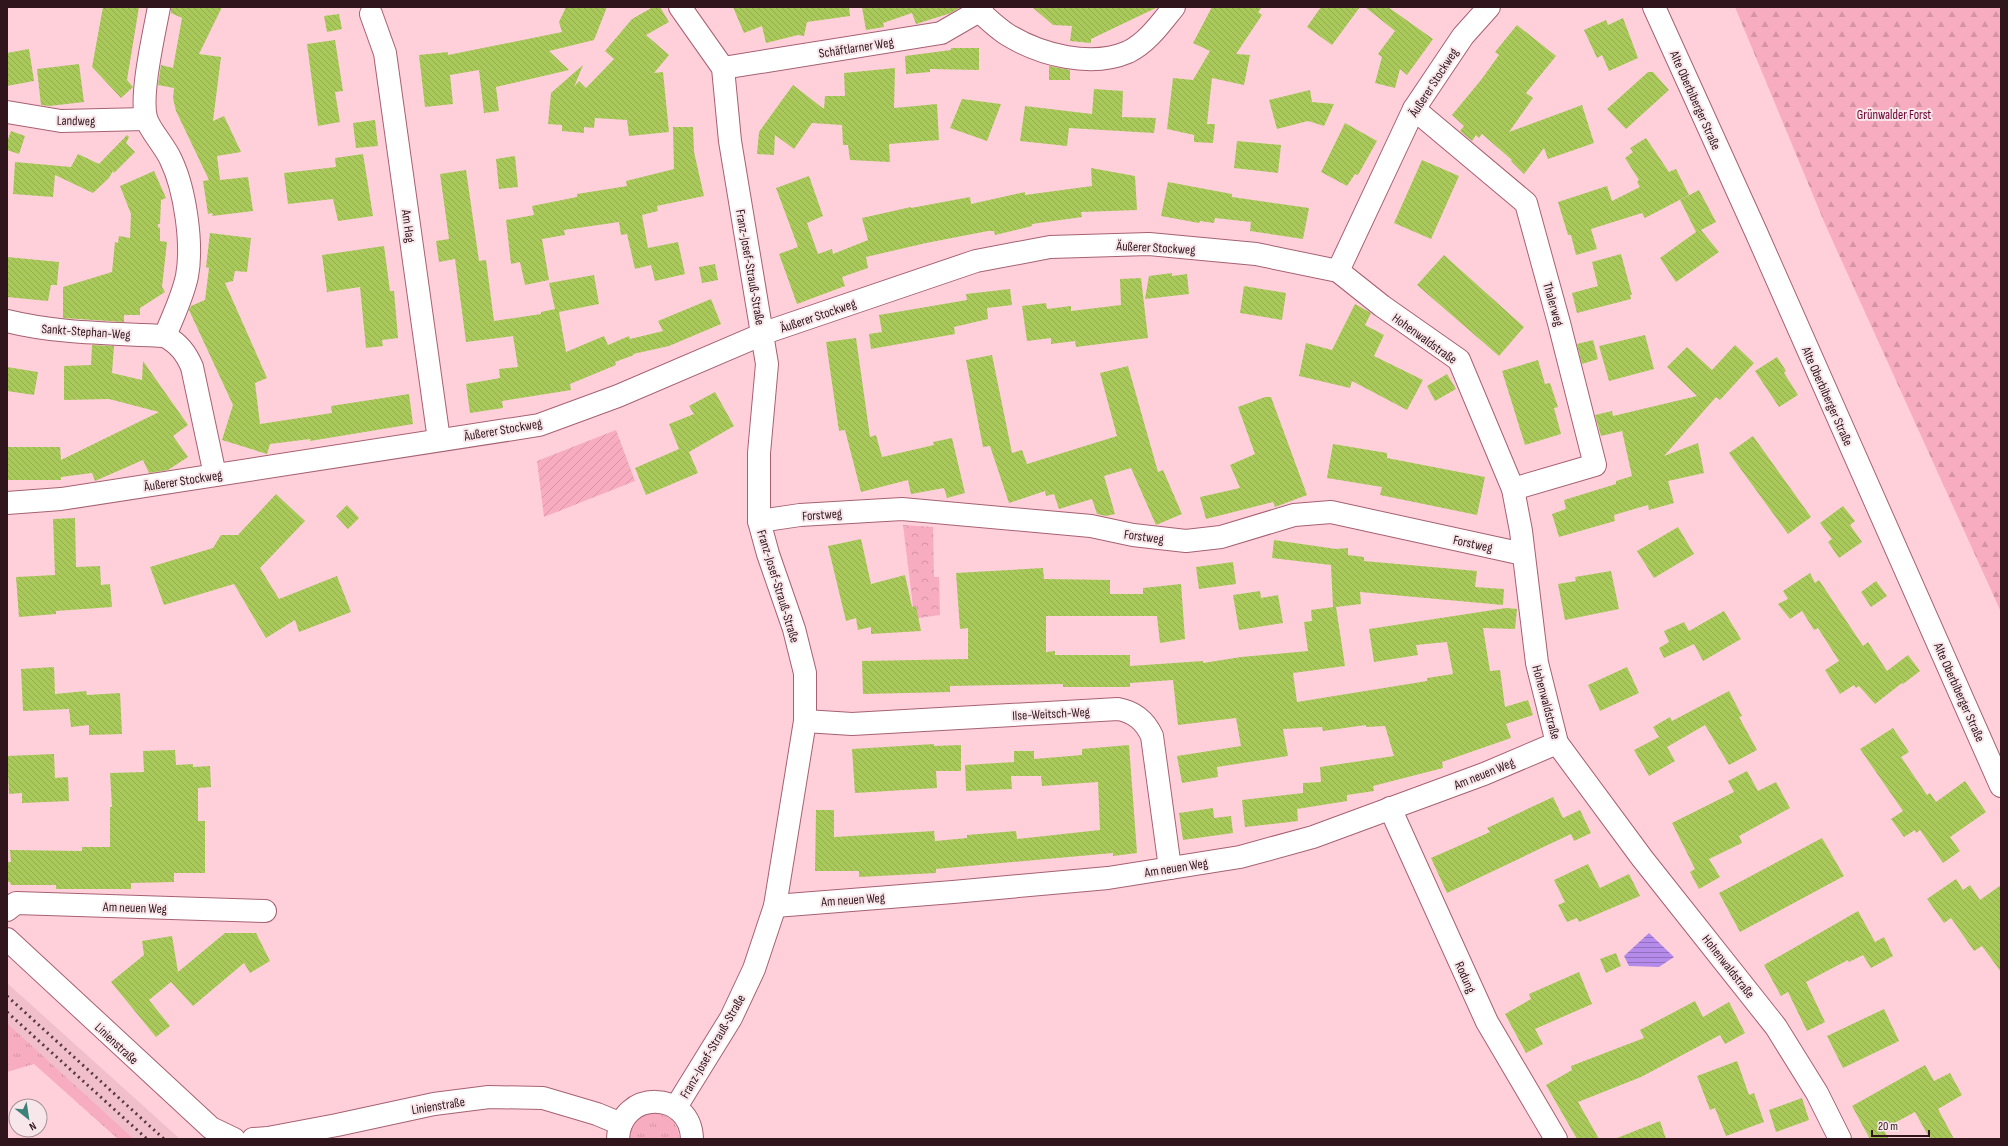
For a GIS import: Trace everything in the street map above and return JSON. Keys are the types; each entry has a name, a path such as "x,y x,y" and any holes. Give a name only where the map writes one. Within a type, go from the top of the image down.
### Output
{"street":[{"path":"159,7 144,101 146,119 171,159 179,180 186,212 188,242 187,275 165,336 175,341 186,352 192,367 215,475"},
{"name":"Franz-Josef-Strauß-Straße","path":"676,1107 733,1015 754,969 775,906 805,721 805,673 794,629 768,554 759,521 759,453 766,364 730,141 723,68 680,7"},
{"path":"980,9 1007,34 1037,50 1078,58 1102,58 1128,51 1154,32 1174,7"},
{"name":"Äußerer Stockweg","path":"7,503 61,499 539,425 618,396 762,334 976,261 1050,247 1149,244 1256,254 1338,271 1414,109 1463,36 1489,7"},
{"name":"Alte Oberbiberger Straße","path":"1654,7 1759,239 2001,786"},
{"name":"Schäftlarner Weg","path":"723,68 942,33 980,9"},
{"name":"Am Hag","path":"371,14 385,54 439,440"},
{"name":"Thalerweg","path":"1414,109 1526,204 1559,323 1595,465 1513,489"},
{"name":"Landweg","path":"7,112 62,122 146,119"},
{"name":"Hohenwaldstraße","path":"1338,271 1382,306 1459,360 1513,489 1537,663 1557,742 1642,858 1776,1027 1817,1093 1840,1139"},
{"name":"Sankt-Stephan-Weg","path":"7,321 34,328 76,332 165,336"},
{"name":"Forstweg","path":"759,521 800,515 902,509 1091,526 1133,535 1186,541 1221,537 1294,515 1331,512 1523,554"},
{"name":"Ilse-Weitsch-Weg","path":"805,721 852,724 1118,709 1128,711 1146,724 1152,736 1170,868"},
{"name":"Am neuen Weg","path":"775,906 1108,878 1240,857 1304,840 1484,774 1557,742"},
{"name":"Rodung","path":"1390,808 1487,1022 1556,1139"},
{"name":"Am neuen Weg","path":"7,910 16,904 265,912"},
{"name":"Linienstraße","path":"7,939 211,1128 234,1139"},
{"name":"Linienstraße","path":"253,1139 268,1138 322,1128 434,1104 490,1097 543,1098 597,1114 620,1131 632,1109 645,1103 658,1101 676,1107"},
{"path":"676,1107 688,1122 692,1139"}],"shaded area":[{"path":"1649,933 1674,957 1659,967 1629,966 1624,956"},
{"path":"7,983 180,1139 134,1139 7,1023"}],"green space":[{"name":"Grünwalder Forst","path":"1735,7 2001,7 2001,612 1825,224"},
{"path":"616,430 635,481 544,517 537,461"},
{"path":"903,525 933,527 934,577 939,577 940,615 918,618 916,606 913,607"},
{"path":"7,1023 134,1139 118,1139 34,1064 7,1072"},
{"path":"650,1113 667,1116 671,1119 677,1127 680,1139 628,1139 635,1122 641,1117"}],"building":[{"path":"103,7 139,7 127,80 133,87 121,98 92,67"},
{"path":"171,7 222,7 199,54 221,57 213,121 224,116 241,152 217,156 220,180 248,177 253,211 212,216 213,213 208,214 203,181 209,180 176,111 173,98 174,88 158,85 161,65 173,68 182,18 171,13"},
{"path":"566,7 607,7 594,40 549,51 569,70 496,87 499,111 484,113 479,70 450,75 453,104 425,107 419,55 448,52 448,55 562,32 559,22"},
{"path":"653,7 660,7 669,22 646,35 669,55 654,73 663,72 669,132 629,136 627,120 595,118 594,128 584,127 584,133 562,131 562,125 548,124 551,93 583,65 574,87 579,81 586,88 614,59 605,51 632,19"},
{"path":"733,7 849,7 850,16 807,22 804,36 798,35 766,43 762,26 744,33"},
{"path":"862,7 959,8 951,13 916,24 912,13 883,23 884,27 866,30"},
{"path":"1032,7 1158,7 1091,39 1091,43 1070,41 1072,26 1053,25"},
{"path":"1212,7 1262,7 1258,12 1262,15 1236,54 1250,55 1244,85 1212,78 1207,124 1215,124 1213,143 1194,142 1194,135 1167,129 1173,78 1193,80 1210,51 1193,43"},
{"path":"1321,7 1360,7 1332,45 1307,27"},
{"path":"1365,7 1388,7 1433,39 1407,75 1400,69 1395,88 1375,83 1382,57 1378,54 1395,31"},
{"path":"339,14 342,29 327,32 324,16"},
{"path":"1623,18 1638,58 1609,71 1602,55 1597,58 1584,30 1606,20 1608,25"},
{"path":"1517,25 1556,56 1526,93 1533,98 1509,132 1582,105 1594,143 1548,159 1544,148 1524,174 1511,161 1512,160 1482,134 1479,138 1476,135 1472,141 1460,131 1464,126 1452,115 1481,80 1499,55 1495,52"},
{"path":"335,40 343,91 335,92 340,122 318,126 307,44"},
{"path":"951,48 979,48 979,70 930,69 930,72 906,74 905,56 951,50"},
{"path":"29,49 34,81 7,86 7,53"},
{"path":"79,64 84,102 49,106 41,105 37,69"},
{"path":"1049,66 1070,70 1070,80 1049,80"},
{"path":"895,68 894,108 937,104 939,140 889,144 890,162 850,160 848,145 843,145 842,125 812,123 794,149 775,135 774,155 757,154 759,132 793,85 824,109 825,96 845,96 844,73"},
{"path":"1648,72 1653,72 1669,90 1626,129 1607,109"},
{"path":"1094,89 1123,91 1122,117 1156,118 1154,133 1069,128 1067,146 1020,141 1025,106 1092,114"},
{"path":"1310,90 1312,102 1334,104 1324,126 1308,121 1277,129 1269,100"},
{"path":"962,99 1001,104 987,141 950,128"},
{"path":"375,120 378,146 356,148 353,123"},
{"path":"1345,123 1377,141 1358,175 1355,174 1347,186 1321,172"},
{"path":"673,127 693,127 694,152 704,196 657,206 658,211 642,215 648,248 678,242 685,274 655,281 651,265 635,269 627,234 621,235 619,222 564,230 565,235 542,239 549,280 525,285 520,262 511,264 506,220 534,215 532,206 577,197 577,194 627,186 626,181 674,169"},
{"path":"11,131 25,136 19,154 7,150 7,142"},
{"path":"127,135 129,137 126,143 135,152 114,173 113,171 109,178 93,193 55,175 53,197 13,194 15,162 71,167 78,154 99,164"},
{"path":"1646,138 1669,172 1676,169 1689,195 1645,218 1642,213 1591,229 1597,249 1576,255 1571,235 1568,235 1558,202 1607,186 1612,201 1640,187 1637,182 1639,180 1625,158 1633,152 1630,148"},
{"path":"1237,141 1281,145 1278,173 1234,168"},
{"path":"363,154 373,216 338,221 333,199 288,204 284,173 336,167 335,158"},
{"path":"515,156 518,187 499,189 496,159"},
{"path":"1422,160 1459,176 1431,239 1394,223"},
{"path":"1091,168 1135,176 1137,210 1081,212 1082,217 1032,224 1032,226 995,235 994,231 988,231 866,257 868,268 842,277 845,286 797,304 779,254 798,247 776,188 809,176 823,216 807,223 818,254 832,249 833,254 868,240 862,218 911,207 970,197 971,204 1025,192 1025,195 1092,186"},
{"path":"466,170 479,261 486,260 494,321 541,314 541,312 555,309 549,283 594,275 599,304 559,312 566,352 604,336 608,345 629,336 630,339 663,331 658,321 711,299 721,324 669,346 633,354 634,355 615,362 616,365 570,384 571,390 502,401 503,408 470,413 466,384 500,378 499,369 518,367 513,336 466,342 455,259 439,262 436,241 449,239 440,174"},
{"path":"154,171 166,198 161,200 160,224 158,224 158,227 160,228 160,241 167,242 162,287 165,292 140,308 140,315 124,315 124,322 63,318 63,287 112,272 115,242 118,243 119,236 130,238 131,214 120,186"},
{"path":"1168,182 1232,194 1232,197 1309,208 1303,239 1250,231 1251,222 1215,218 1214,223 1200,221 1199,223 1161,216"},
{"path":"1699,190 1716,222 1701,230 1719,252 1676,282 1660,258 1696,232 1680,200"},
{"path":"210,233 251,238 247,272 235,271 233,281 225,283 267,378 255,383 260,424 332,413 331,406 409,394 413,424 310,441 310,439 270,444 267,454 222,440 233,405 189,310 191,306 205,300 209,268 206,267"},
{"path":"384,246 390,291 394,291 398,338 382,340 383,346 366,348 360,287 327,292 322,255"},
{"path":"1621,254 1632,295 1630,295 1631,299 1577,313 1572,293 1598,286 1592,262"},
{"path":"1444,255 1524,327 1499,356 1417,285"},
{"path":"7,257 59,262 57,285 51,285 48,301 7,297"},
{"path":"715,264 718,280 702,283 699,267"},
{"path":"1172,273 1172,276 1187,274 1189,294 1145,299 1149,276"},
{"path":"1141,278 1148,338 1076,347 1075,341 1051,344 1051,338 1027,341 1022,306 1046,303 1047,309 1071,306 1071,311 1121,305 1120,279"},
{"path":"1244,286 1286,293 1282,320 1240,313"},
{"path":"1010,289 1012,305 987,308 988,319 954,327 955,334 871,349 869,334 882,332 879,315 967,300 966,294"},
{"path":"1355,304 1371,313 1365,325 1384,335 1374,356 1423,380 1407,410 1352,381 1350,388 1299,376 1306,343 1332,350"},
{"path":"1645,335 1654,369 1609,381 1599,346"},
{"path":"856,338 870,437 876,435 882,457 934,445 933,442 952,438 965,493 947,498 944,488 911,494 908,480 861,492 845,430 839,431 826,342"},
{"path":"1593,340 1598,359 1582,364 1577,344"},
{"path":"92,345 114,346 112,373 142,380 143,361 188,425 173,436 188,457 168,470 149,473 143,460 95,481 92,473 61,477 61,480 7,480 7,447 60,447 61,460 159,412 109,399 64,400 64,366 91,365"},
{"path":"1735,345 1754,363 1720,400 1716,397 1664,456 1698,443 1704,473 1668,481 1674,503 1649,510 1648,505 1614,515 1615,521 1559,537 1552,514 1566,509 1564,500 1616,484 1616,481 1632,476 1622,431 1601,436 1595,415 1612,411 1613,416 1697,396 1667,367 1687,347 1712,370"},
{"path":"992,355 1012,453 1022,450 1027,464 1117,436 1100,373 1128,366 1158,472 1163,470 1182,514 1156,525 1131,468 1104,476 1115,514 1106,516 1097,514 1092,499 1059,509 1054,494 1046,496 1045,491 1009,503 990,446 983,447 966,360"},
{"path":"1777,357 1786,371 1784,373 1798,395 1779,407 1755,371"},
{"path":"1538,360 1545,384 1550,383 1558,407 1554,408 1561,434 1525,445 1502,371"},
{"path":"7,367 38,372 34,395 7,391"},
{"path":"1447,374 1456,389 1435,401 1427,386"},
{"path":"715,392 734,426 689,452 698,473 646,495 635,468 679,449 669,424 694,414 689,406"},
{"path":"1265,397 1271,397 1307,495 1275,507 1273,502 1206,519 1200,497 1240,488 1230,465 1255,454 1238,407"},
{"path":"1753,436 1811,517 1788,534 1729,453"},
{"path":"1333,444 1387,453 1387,458 1485,477 1477,515 1380,495 1382,487 1327,478"},
{"path":"276,494 305,521 260,568 279,599 337,576 351,612 299,632 295,620 266,638 234,584 164,605 150,567 213,548 221,535 238,535"},
{"path":"347,505 359,518 348,529 336,516"},
{"path":"1843,506 1855,521 1850,525 1862,542 1839,558 1828,542 1832,539 1820,523"},
{"path":"75,518 76,567 100,566 101,585 110,584 112,607 56,611 56,614 19,617 16,577 55,575 53,519"},
{"path":"1678,527 1694,554 1654,578 1637,551"},
{"path":"861,539 871,584 905,575 912,607 916,606 921,631 871,634 871,627 858,630 856,618 846,621 828,546"},
{"path":"1274,540 1336,549 1348,548 1348,555 1364,557 1364,561 1477,571 1475,587 1504,589 1503,605 1360,592 1361,604 1336,607 1345,666 1293,673 1297,702 1427,681 1427,678 1453,674 1447,642 1416,645 1418,655 1374,662 1369,629 1506,608 1517,609 1515,629 1483,628 1490,671 1500,670 1505,707 1528,700 1533,715 1506,724 1511,738 1442,762 1443,768 1373,786 1374,791 1347,795 1347,801 1297,809 1298,821 1245,827 1242,800 1303,793 1303,783 1321,782 1320,767 1394,756 1385,726 1366,727 1366,725 1323,731 1322,727 1283,729 1288,756 1217,767 1218,777 1182,783 1177,756 1241,746 1236,718 1178,725 1173,680 1130,683 1130,687 1063,687 1063,684 950,686 950,692 863,694 862,661 968,659 968,628 960,629 956,573 1043,568 1044,579 1110,580 1110,594 1143,594 1143,588 1181,584 1185,639 1160,643 1157,616 1046,616 1046,652 1055,651 1055,655 1130,655 1130,666 1203,661 1203,663 1241,657 1308,651 1304,622 1312,621 1311,610 1333,607 1331,565 1272,558"},
{"path":"1233,562 1236,584 1199,589 1196,567"},
{"path":"1611,571 1619,609 1565,620 1558,584 1576,581 1575,577"},
{"path":"1810,573 1815,583 1819,580 1863,646 1868,642 1887,671 1908,655 1920,671 1875,704 1859,686 1856,688 1854,685 1840,694 1825,670 1839,661 1818,628 1814,630 1802,611 1790,619 1778,604 1788,599 1783,591"},
{"path":"1876,581 1887,596 1871,607 1861,592"},
{"path":"1260,591 1261,598 1278,595 1283,623 1239,630 1233,595"},
{"path":"1724,611 1741,639 1703,661 1694,644 1664,658 1659,648 1669,642 1664,631 1684,622 1689,631"},
{"path":"54,667 55,694 86,691 87,695 120,693 122,734 89,735 89,725 71,727 69,709 23,711 21,669"},
{"path":"1627,667 1639,693 1600,711 1588,685"},
{"path":"1729,691 1742,716 1739,717 1757,750 1729,765 1705,725 1667,747 1675,761 1649,776 1634,750 1659,737 1653,727 1670,717 1672,721"},
{"path":"1893,728 1909,752 1901,757 1927,795 1930,793 1936,802 1965,781 1986,812 1950,837 1960,851 1943,863 1920,830 1916,833 1915,830 1904,837 1891,819 1903,811 1860,749"},
{"path":"934,744 934,746 961,745 961,771 936,771 937,788 855,793 852,749"},
{"path":"1129,745 1137,853 1113,856 1113,853 936,869 936,873 859,877 859,871 815,871 816,810 834,810 834,837 934,831 935,841 967,838 967,835 1016,831 1017,839 1100,830 1098,782 1042,786 1041,776 1011,776 1012,789 966,791 965,765 1014,762 1014,751 1034,751 1034,759 1082,755 1082,749"},
{"path":"175,750 176,765 193,764 193,767 210,766 211,787 198,788 198,821 205,821 205,873 174,873 174,882 131,883 131,889 56,889 56,885 11,885 10,882 7,882 7,862 11,862 10,850 82,851 82,847 110,847 110,807 112,807 110,773 144,772 143,751"},
{"path":"54,754 55,778 68,777 69,801 22,803 22,793 9,794 7,756"},
{"path":"1747,771 1758,791 1776,782 1790,808 1739,836 1742,843 1709,859 1720,877 1699,889 1690,872 1695,869 1672,823 1734,792 1728,781"},
{"path":"1553,797 1563,818 1580,810 1591,833 1574,841 1571,834 1447,893 1431,858 1490,832 1487,828"},
{"path":"1213,808 1214,818 1231,816 1233,833 1183,840 1179,813"},
{"path":"1822,838 1844,876 1740,932 1719,893"},
{"path":"1588,864 1600,888 1629,874 1640,896 1579,922 1577,918 1567,922 1558,905 1565,902 1554,880"},
{"path":"1956,879 1963,890 1970,885 1980,900 2001,885 2001,972 1982,946 1974,951 1951,918 1944,923 1927,899"},
{"path":"1858,911 1875,942 1884,937 1893,956 1871,968 1863,955 1849,962 1848,960 1806,982 1825,1022 1807,1031 1788,992 1781,996 1764,965"},
{"path":"225,933 256,933 270,961 250,973 244,963 193,1006 171,982 149,1000 170,1026 156,1037 111,982 144,955 142,941 172,936 178,972"},
{"path":"1616,953 1621,966 1606,973 1600,959"},
{"path":"1579,972 1592,1004 1535,1029 1543,1044 1526,1053 1505,1014 1531,999 1529,994"},
{"path":"1695,1001 1703,1017 1729,1002 1745,1033 1725,1044 1720,1035 1641,1077 1578,1102 1599,1139 1577,1139 1546,1085 1572,1070 1571,1066 1644,1038 1640,1030"},
{"path":"1884,1009 1899,1041 1843,1068 1827,1036"},
{"path":"1737,1061 1749,1095 1754,1093 1764,1122 1726,1136 1715,1108 1710,1110 1697,1076"},
{"path":"1925,1065 1934,1081 1950,1073 1962,1095 1938,1109 1954,1139 1930,1139 1915,1112 1883,1129 1889,1139 1870,1139 1852,1106"},
{"path":"1802,1098 1809,1120 1776,1132 1769,1110"},
{"path":"1660,1121 1666,1139 1617,1139 1617,1138"}],"railway":[{"path":"7,996 164,1139"},
{"path":"7,1012 147,1139"}]}
